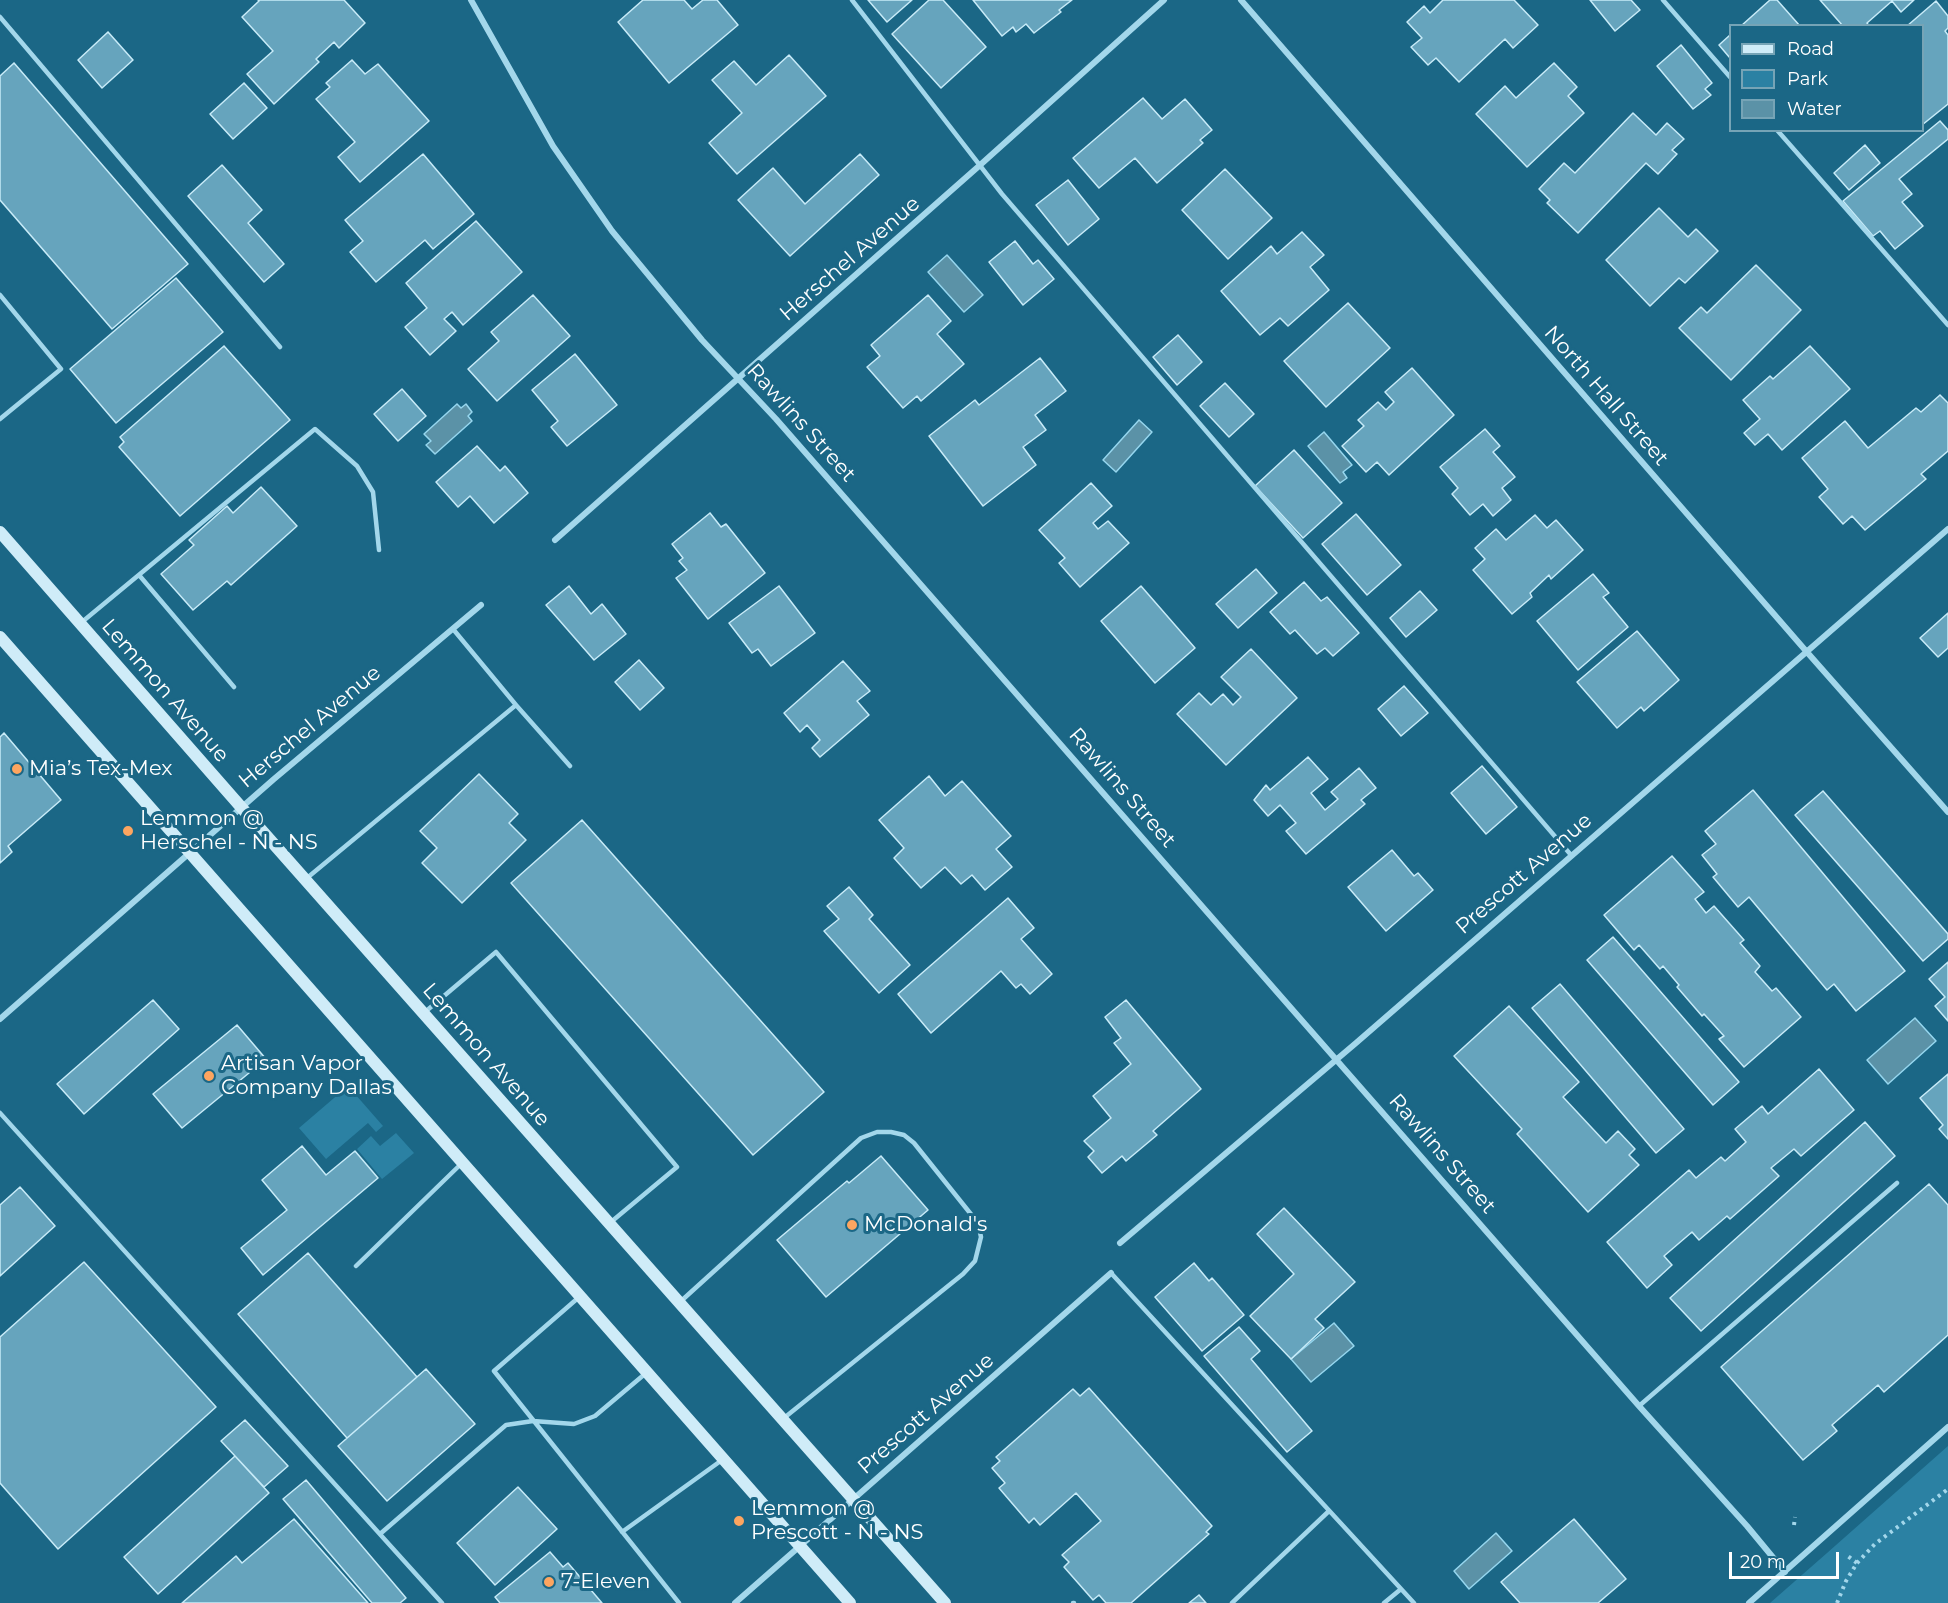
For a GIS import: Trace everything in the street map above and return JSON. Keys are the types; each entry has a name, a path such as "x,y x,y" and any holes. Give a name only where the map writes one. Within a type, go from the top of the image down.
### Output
{"main road":[{"name":"Lemmon Avenue","path":"0,532 945,1603"},
{"path":"0,637 850,1603"}],"street":[{"name":"Rawlins Street","path":"471,0 553,146 612,231 702,340 784,428 1785,1572"},
{"name":"Herschel Avenue","path":"555,540 1164,0"},
{"name":"North Hall Street","path":"1241,0 1948,812"},
{"name":"Prescott Avenue","path":"1120,1243 1336,1060 1948,529"},
{"name":"Herschel Avenue","path":"0,1019 241,807 481,605"},
{"name":"Prescott Avenue","path":"735,1603 1112,1273"},
{"path":"1749,1603 1948,1427"}],"lane":[{"path":"852,0 979,166 1571,855"},
{"path":"1663,0 1729,75"},
{"path":"0,17 280,347"},
{"path":"1779,132 1948,325"},
{"path":"0,296 61,369 0,419"},
{"path":"80,623 315,429 357,466 373,492 379,550"},
{"path":"139,575 234,687"},
{"path":"453,629 570,766"},
{"path":"305,880 516,705"},
{"path":"423,1013 496,952 677,1167 609,1224"},
{"path":"0,1113 442,1603"},
{"path":"679,1303 861,1138 877,1132 891,1132 904,1135 914,1143 978,1223 981,1237 975,1261 963,1274 782,1419"},
{"path":"356,1266 462,1164"},
{"path":"1639,1406 1897,1183"},
{"path":"1112,1273 1414,1603"},
{"path":"580,1297 494,1371 679,1603"},
{"path":"380,1534 506,1425 533,1421 574,1424 595,1416 647,1372"},
{"path":"622,1532 723,1459"},
{"path":"1232,1603 1329,1511"},
{"path":"1384,1603 1401,1589"}],"path":[{"path":"1837,1603 1857,1563 1875,1544 1948,1490"},
{"path":"1794,1525 1795,1517"},
{"path":"1845,1554 1857,1563"}],"green space":[{"path":"348,1086 383,1126 376,1132 368,1123 326,1159 299,1128"},
{"path":"396,1133 414,1153 382,1179 357,1149 371,1136 380,1146"},
{"path":"1948,1446 1948,1603 1770,1603 1827,1553"}],"water":[{"path":"947,255 983,295 964,312 928,272"},
{"path":"457,404 461,408 466,404 472,412 468,416 472,421 435,454 426,445 431,441 424,434"},
{"path":"1139,420 1152,432 1116,472 1103,460"},
{"path":"1324,432 1352,465 1343,472 1347,478 1340,483 1308,446"},
{"path":"1915,1018 1936,1041 1888,1084 1867,1060"},
{"path":"1334,1323 1354,1346 1311,1382 1291,1359"},
{"path":"1496,1533 1512,1551 1469,1589 1454,1571"}],"building":[{"path":"258,0 344,0 365,23 339,48 334,42 316,59 319,62 274,104 247,74 273,51 242,17"},
{"path":"643,0 684,0 692,9 703,0 717,0 738,25 669,83 618,22"},
{"path":"868,0 912,0 887,22"},
{"path":"929,0 943,0 986,47 941,88 892,34"},
{"path":"973,0 1072,0 1059,10 1061,12 1034,33 1026,24 1016,32 1013,27 1002,36"},
{"path":"1443,0 1514,0 1538,25 1513,48 1505,39 1459,82 1436,58 1428,65 1411,47 1422,38 1407,22 1424,6 1430,13"},
{"path":"1590,0 1631,0 1640,10 1615,31"},
{"path":"1770,0 1777,0 1798,24 1743,24"},
{"path":"1820,0 1914,0 1901,12 1892,1 1868,24 1841,24"},
{"path":"1936,1 1948,16 1948,28 1945,31 1948,35 1948,104 1924,123 1924,24 1909,24"},
{"path":"108,32 133,60 102,88 78,60"},
{"path":"1729,36 1729,57 1719,45"},
{"path":"1681,45 1712,83 1705,89 1711,95 1693,109 1657,66"},
{"path":"789,55 826,96 737,174 709,143 742,113 712,80 734,61 756,85"},
{"path":"352,60 365,74 378,64 429,121 360,182 338,157 355,142 316,99 330,87 326,83"},
{"path":"14,63 188,264 112,329 0,200 0,76"},
{"path":"1554,63 1577,87 1568,96 1584,113 1527,167 1476,114 1505,86 1516,98"},
{"path":"244,83 267,108 233,139 210,114"},
{"path":"1143,98 1162,119 1185,99 1212,130 1200,140 1203,143 1157,183 1135,158 1099,188 1073,158"},
{"path":"1633,113 1656,135 1667,123 1684,139 1672,150 1677,154 1658,174 1646,163 1578,233 1547,203 1550,200 1539,189 1564,163 1575,173"},
{"path":"1940,121 1948,130 1948,139 1899,179 1912,194 1902,202 1923,226 1895,249 1880,231 1873,236 1843,201"},
{"path":"1865,145 1880,163 1849,190 1834,173"},
{"path":"423,154 474,214 433,249 425,240 376,282 350,252 363,241 345,220"},
{"path":"860,154 879,175 790,256 738,200 773,168 805,204"},
{"path":"222,165 262,210 248,223 284,264 264,282 188,196"},
{"path":"1225,169 1272,218 1228,259 1182,210"},
{"path":"1068,180 1099,219 1068,245 1036,205"},
{"path":"1659,208 1688,237 1696,229 1718,251 1685,283 1679,278 1650,306 1606,260"},
{"path":"476,221 522,272 463,325 452,312 444,319 456,331 430,355 405,327 427,308 406,283"},
{"path":"1302,232 1324,255 1310,267 1329,290 1288,326 1280,318 1260,335 1221,291 1271,246 1277,254"},
{"path":"1015,241 1033,264 1038,260 1054,279 1023,305 989,262"},
{"path":"1756,265 1801,310 1731,380 1679,328 1701,307 1707,313"},
{"path":"176,278 223,332 116,423 70,369"},
{"path":"533,295 570,336 497,401 468,369 499,341 491,332"},
{"path":"928,295 951,321 937,334 964,364 921,401 917,396 903,408 867,367 880,356 871,345"},
{"path":"1348,303 1390,348 1326,407 1284,361"},
{"path":"1178,335 1202,362 1177,385 1153,357"},
{"path":"224,346 290,420 180,516 119,447 124,442 120,437"},
{"path":"1810,346 1850,389 1782,450 1768,434 1755,445 1744,433 1760,419 1743,400 1770,376 1773,379"},
{"path":"575,354 617,405 567,446 551,427 558,421 532,390"},
{"path":"1040,358 1066,391 1035,415 1046,430 1023,447 1036,465 983,506 929,436 975,400 979,405"},
{"path":"1412,368 1454,415 1389,475 1377,462 1366,472 1342,446 1364,426 1358,420 1378,402 1386,410 1394,402 1385,392"},
{"path":"1225,383 1254,414 1229,437 1200,406"},
{"path":"402,389 426,416 398,441 374,414"},
{"path":"1940,395 1948,403 1948,451 1921,474 1926,479 1865,530 1852,516 1843,524 1819,497 1828,489 1802,458 1845,421 1868,448 1916,408 1921,412"},
{"path":"1485,429 1500,446 1493,452 1515,477 1502,488 1511,500 1493,516 1483,504 1470,515 1452,494 1458,488 1440,467"},
{"path":"477,446 500,471 505,466 528,493 494,523 470,496 458,507 436,482"},
{"path":"1294,450 1342,503 1303,538 1255,486"},
{"path":"1091,483 1112,506 1093,523 1098,529 1108,521 1129,543 1080,587 1059,563 1065,558 1039,530"},
{"path":"261,487 297,526 231,585 227,581 193,610 161,574 194,545 189,540 227,506 233,513"},
{"path":"710,513 721,527 726,524 765,573 708,619 676,578 687,570 679,561 683,558 672,544"},
{"path":"1356,514 1401,565 1367,595 1322,544"},
{"path":"1535,515 1547,528 1556,520 1583,550 1551,579 1549,575 1530,593 1532,597 1512,614 1473,570 1485,559 1475,548 1496,529 1506,540"},
{"path":"1256,569 1277,593 1238,628 1216,604"},
{"path":"1593,574 1609,593 1603,597 1628,627 1578,670 1537,621"},
{"path":"1304,582 1321,601 1327,597 1359,633 1333,656 1325,648 1317,654 1295,630 1290,634 1270,612"},
{"path":"569,586 591,614 602,604 626,634 594,660 546,605"},
{"path":"779,586 815,633 771,666 758,649 752,653 729,623"},
{"path":"1141,586 1195,648 1155,683 1101,621"},
{"path":"1420,591 1437,610 1406,637 1390,618"},
{"path":"1948,613 1948,648 1938,657 1920,638"},
{"path":"1637,631 1679,680 1644,711 1641,707 1617,728 1577,682"},
{"path":"1251,649 1297,698 1226,765 1177,714 1199,693 1211,705 1223,694 1233,705 1241,697 1221,677"},
{"path":"639,660 664,688 640,710 615,682"},
{"path":"843,661 870,691 857,701 869,715 820,757 812,748 820,740 807,725 800,732 784,713"},
{"path":"1404,686 1428,713 1401,736 1378,709"},
{"name":"Mia’s Tex-Mex","path":"4,733 61,800 8,846 12,852 0,863 0,737"},
{"path":"1308,757 1328,779 1311,793 1325,810 1338,799 1331,792 1359,768 1376,788 1361,800 1365,804 1306,854 1286,831 1296,823 1280,805 1268,816 1254,800 1266,785 1270,790"},
{"path":"1482,766 1517,807 1486,834 1451,793"},
{"path":"479,774 518,814 509,823 526,840 462,903 422,863 437,848 420,831"},
{"path":"929,776 945,796 962,781 1011,836 996,849 1012,867 985,890 972,875 961,884 945,867 921,888 894,858 904,848 879,820"},
{"path":"1753,790 1905,971 1856,1011 1834,984 1827,990 1749,897 1738,907 1713,877 1717,874 1702,855 1716,844 1705,831"},
{"path":"1823,791 1948,934 1948,939 1923,961 1795,815"},
{"path":"582,820 824,1092 753,1155 511,883"},
{"path":"1392,850 1414,876 1418,873 1433,890 1386,931 1348,887"},
{"path":"1672,856 1704,892 1695,899 1706,913 1714,906 1744,940 1740,943 1760,966 1755,972 1772,991 1776,988 1801,1017 1744,1067 1719,1039 1724,1036 1704,1014 1702,1016 1677,987 1679,985 1663,966 1660,969 1639,945 1634,950 1604,915"},
{"path":"849,887 873,915 869,919 910,965 879,993 824,931 839,919 827,906"},
{"path":"1008,898 1034,928 1021,939 1052,974 1030,994 1021,984 1016,988 1001,971 931,1033 898,994"},
{"path":"1613,937 1739,1082 1713,1105 1587,960"},
{"path":"1948,962 1948,1021 1935,1006 1945,997 1929,979"},
{"path":"1560,984 1684,1129 1656,1153 1532,1008"},
{"path":"153,1000 179,1029 84,1114 57,1084"},
{"path":"1126,1000 1201,1089 1153,1131 1157,1135 1126,1161 1122,1156 1102,1173 1088,1157 1094,1151 1084,1141 1111,1118 1093,1096 1131,1064 1114,1043 1121,1038 1105,1017"},
{"path":"1509,1006 1579,1082 1563,1097 1606,1143 1618,1131 1635,1149 1629,1155 1639,1165 1588,1212 1517,1134 1522,1129 1454,1056"},
{"name":"Artisan Vapor Company Dallas","path":"237,1025 266,1059 182,1128 153,1094"},
{"path":"1819,1069 1854,1110 1801,1156 1794,1149 1771,1168 1779,1176 1730,1219 1727,1216 1699,1240 1692,1232 1664,1256 1672,1265 1647,1288 1607,1242 1689,1170 1696,1178 1721,1157 1725,1161 1746,1142 1735,1129 1762,1106 1768,1114"},
{"path":"1948,1074 1948,1139 1939,1129 1943,1125 1920,1098"},
{"path":"1865,1122 1895,1156 1701,1331 1670,1298"},
{"path":"302,1146 326,1175 355,1151 378,1178 263,1275 241,1248 287,1210 262,1180"},
{"name":"McDonald's","path":"881,1156 928,1210 826,1297 777,1240 847,1181 849,1183"},
{"path":"1929,1184 1948,1205 1948,1335 1884,1392 1878,1385 1832,1425 1837,1431 1803,1460 1721,1367"},
{"path":"20,1187 55,1226 0,1276 0,1205"},
{"path":"1284,1208 1355,1282 1315,1319 1324,1328 1291,1359 1250,1316 1294,1274 1257,1234"},
{"path":"308,1253 417,1377 347,1438 238,1314"},
{"path":"84,1262 216,1407 58,1549 0,1483 0,1337"},
{"path":"1194,1263 1209,1281 1212,1278 1244,1315 1202,1351 1155,1297"},
{"path":"1239,1327 1260,1351 1251,1359 1312,1431 1287,1452 1204,1356"},
{"path":"426,1369 475,1424 387,1501 338,1446"},
{"path":"1089,1388 1212,1526 1206,1532 1209,1534 1131,1603 1106,1603 1099,1595 1093,1600 1064,1567 1069,1562 1062,1555 1101,1521 1076,1493 1040,1525 1034,1518 1029,1523 999,1488 1005,1483 992,1468 1000,1461 996,1457 1073,1389 1080,1396"},
{"path":"245,1420 288,1466 264,1487 221,1441"},
{"path":"235,1456 269,1493 158,1594 124,1557"},
{"path":"306,1480 406,1598 400,1603 372,1603 283,1499"},
{"path":"518,1487 557,1529 495,1585 457,1543"},
{"path":"294,1519 368,1603 182,1603 236,1556 242,1563"},
{"path":"1574,1519 1626,1579 1598,1603 1520,1603 1501,1582"},
{"name":"7-Eleven","path":"550,1552 563,1567 568,1563 602,1603 500,1603 495,1597"},
{"path":"1199,1595 1206,1603 1189,1603"}],"place":[{"name":"Mia’s Tex-Mex","path":"17,769"},
{"name":"Lemmon @ Herschel - N - NS","path":"128,831"},
{"name":"Artisan Vapor Company Dallas","path":"209,1076"},
{"name":"McDonald's","path":"852,1225"},
{"name":"Lemmon @ Prescott - N - NS","path":"739,1521"},
{"name":"7-Eleven","path":"549,1582"}]}
